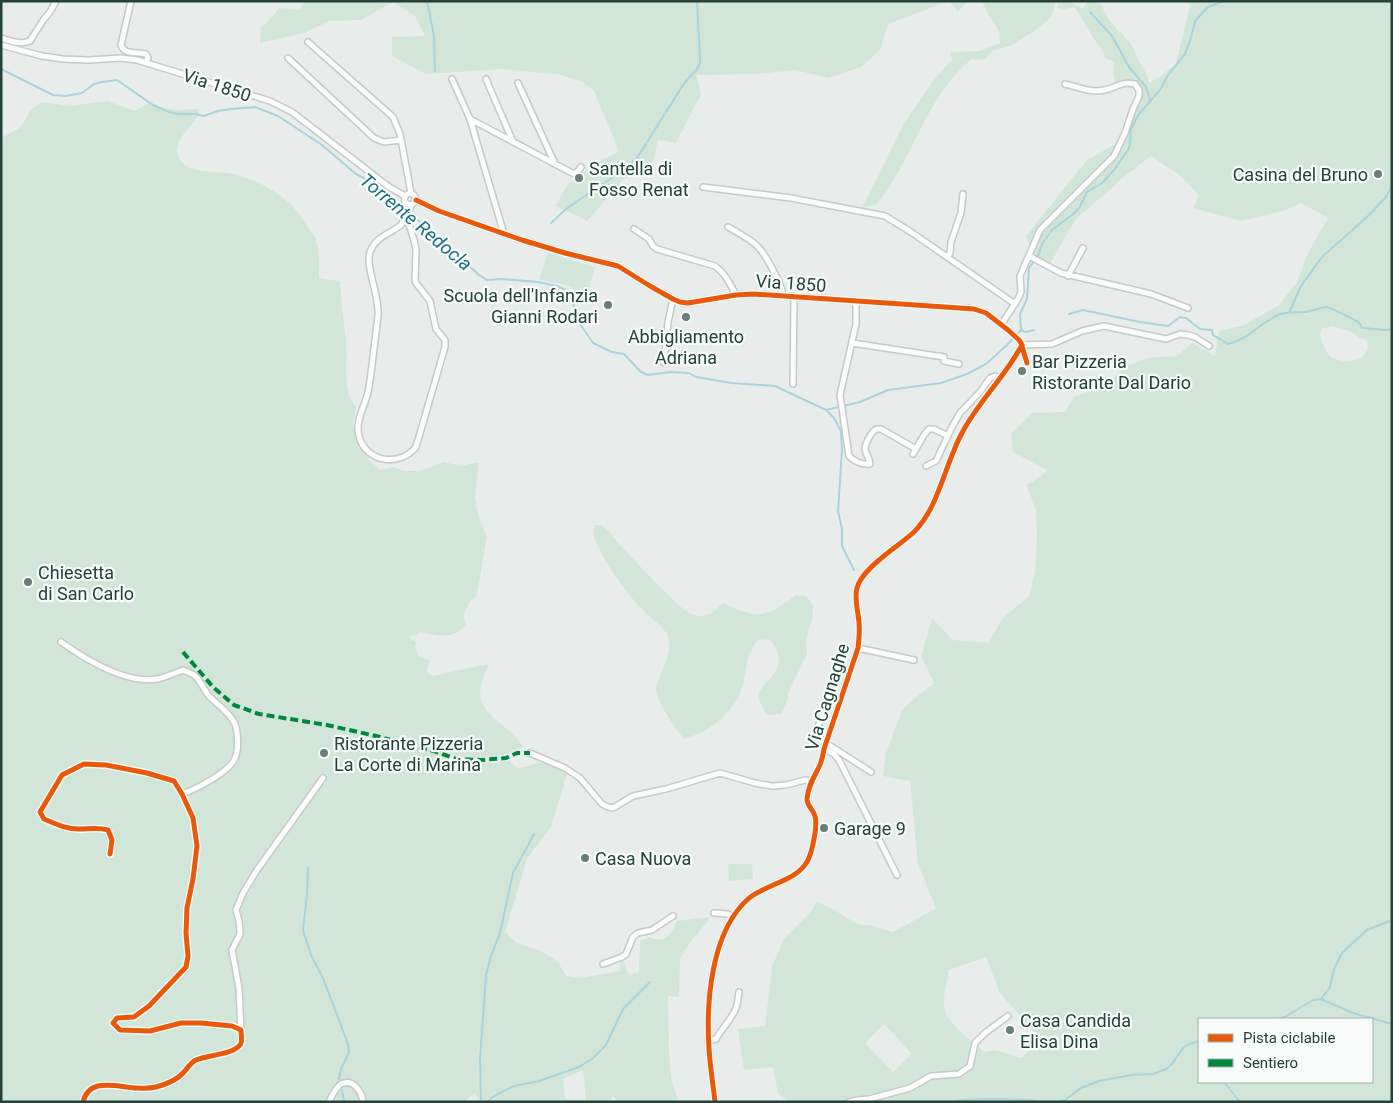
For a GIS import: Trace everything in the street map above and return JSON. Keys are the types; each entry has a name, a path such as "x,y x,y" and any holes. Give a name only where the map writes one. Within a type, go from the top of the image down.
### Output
{"street":[{"path":"1,38 18,42 30,41 56,1"},
{"path":"131,1 120,45 126,52 146,54 148,58 146,62"},
{"path":"308,42 392,117 398,127 411,193 405,196"},
{"name":"Via 1850","path":"1,45 42,56 64,59 121,58 146,62 284,107 299,116 389,187 405,196 406,202 439,211 564,253 618,266 673,299 688,303 753,294 974,309 986,313 1020,342"},
{"path":"288,58 374,138 384,142 401,140"},
{"path":"452,79 470,119 504,234"},
{"path":"486,79 513,142"},
{"path":"1002,325 1021,292 1020,276 1040,230 1114,156 1139,96 1139,90 1135,84 1126,82 1106,90 1097,91 1065,84"},
{"path":"518,83 555,165"},
{"path":"470,119 574,174 581,166"},
{"path":"703,186 791,198 886,216 1015,304"},
{"name":"Via 1850","path":"411,193 415,195 412,204"},
{"path":"948,257 951,242 962,213 963,194"},
{"path":"406,215 416,250 415,280 430,301 436,329 446,340 416,447 410,454 399,459 387,460 379,458 367,450 359,436 358,427 368,390 378,310 369,256 375,242 401,225 406,215 412,204"},
{"path":"728,227 746,237 762,250 782,289 783,296"},
{"path":"634,229 649,239 657,249 715,266 725,275 736,295"},
{"path":"1068,276 1083,248"},
{"path":"1029,256 1068,276 1150,294 1188,308"},
{"path":"793,384 794,297"},
{"path":"664,363 668,322 673,299"},
{"path":"856,302 856,324 841,398 849,456 854,461 870,464 865,451 866,445 877,429 881,429 915,452 924,435 930,429 948,436"},
{"path":"1027,363 1020,342 1052,344 1082,331 1104,326 1166,339 1180,334 1188,335 1209,346"},
{"name":"Via Cagnaghe","path":"715,1102 708,1041 708,1020 714,968 720,943 732,917 749,898 795,874 807,862 816,821 807,800 811,781 820,765 858,648 860,635 857,588 861,578 914,532 924,520 932,506 962,433 999,378 1015,358 1020,342"},
{"path":"852,343 944,357 944,361 959,364"},
{"name":"Via Cagnaghe","path":"926,466 936,461 960,413 990,378 995,376 999,378"},
{"path":"61,642 84,658 110,670 136,678 157,679 183,670 195,675 208,695 235,723 238,743 234,761 218,776 182,794"},
{"path":"858,648 914,660"},
{"name":"Via Cagnaghe","path":"829,734 823,734 818,727 838,669"},
{"path":"195,675 201,671"},
{"path":"825,746 839,760 897,875"},
{"name":"Via Cagnaghe","path":"825,746 871,772"},
{"path":"530,753 573,773 608,808 613,808 634,796 666,789 720,773 772,786 786,785 805,780 811,781"},
{"path":"110,854 112,840 108,830 101,828 78,829 63,827 44,819 40,812 62,775 84,764 106,765 147,773 174,781 182,794 192,818 196,846 193,879 187,908 188,956 186,967 149,1006 134,1017 117,1018 113,1023 120,1030 150,1031 181,1023 200,1022 232,1026 241,1030"},
{"path":"83,1102 84,1096 98,1086 137,1089 155,1087 182,1075 191,1063 198,1059 233,1050 239,1046 242,1040 239,988 232,950 240,934 240,921 236,910 243,892 257,870 323,778"},
{"path":"714,913 728,914 732,917"},
{"path":"603,964 626,954 633,937 638,933 652,930 673,916"},
{"path":"708,1041 716,1039 733,1014 737,1007 739,992"},
{"path":"850,1102 910,1088 931,1076 963,1072 970,1066 975,1043 1008,1016"},
{"path":"329,1102 336,1088 341,1084 352,1083 357,1087 364,1102"}],"green space":[{"path":"303,1 949,1 888,24 880,50 861,67 829,78 795,70 758,74 696,75 701,94 676,143 658,140 653,162 623,180 587,221 556,206 568,184 600,160 619,151 594,91 582,82 562,75 502,69 426,74 392,56 392,37 425,36 416,17 393,2 361,20 330,21 304,33 260,43 261,28 280,8 300,10"},
{"path":"949,1 968,1 958,12"},
{"path":"982,1 1055,1 1053,14 1033,32 1010,46 992,51 984,59 972,59 958,71 936,102 887,191 875,205 862,208 904,123 936,77 952,60 950,52 980,51 1000,43 999,31"},
{"path":"1058,1 1068,1 1083,9 1087,1 1099,1 1109,20 1132,45 1149,83 1176,64 1190,6 1187,1 1392,1 1392,1102 791,1102 778,1094 773,1067 744,1070 738,1029 765,1026 772,967 783,940 808,915 817,902 857,924 873,926 892,932 936,908 918,864 910,781 883,776 886,753 902,710 934,683 921,657 932,618 953,640 988,643 1003,618 1030,595 1035,571 1037,539 1036,511 1027,485 1047,470 1013,452 1011,434 1032,413 1065,412 1074,397 1105,386 1125,367 1147,358 1177,356 1192,343 1215,356 1219,331 1244,325 1278,306 1297,282 1309,251 1328,218 1301,203 1283,211 1241,221 1193,208 1199,195 1182,177 1151,156 1075,220 1050,264 1032,254 1026,236 1086,161 1127,137 1141,100 1139,83 1129,80 1116,84 1113,74 1114,62 1105,58 1075,7 1058,8","holes":["1331,326 1350,331 1367,341 1368,349 1364,355 1352,361 1342,361 1330,356 1320,334 1322,329","986,957 1000,993 1040,1039 1022,1058 995,1050 985,1052 963,1034 946,1013 944,1004 949,970","884,1024 912,1054 893,1072 865,1043"]},
{"path":"108,101 134,111 150,102 168,109 198,109 198,117 186,131 177,148 180,160 195,169 245,177 264,185 288,202 296,210 315,238 319,254 319,278 340,281 346,343 348,392 356,407 353,424 360,445 369,460 381,470 394,467 404,471 419,471 444,462 461,466 479,462 475,498 479,518 487,536 477,595 469,603 463,616 466,624 456,633 450,635 444,636 419,632 416,636 411,635 411,640 416,641 415,647 419,656 430,661 426,671 433,676 487,664 488,667 481,685 480,696 483,705 495,719 518,739 523,747 497,757 456,757 442,750 452,765 462,766 471,761 494,763 510,761 520,768 535,763 543,763 567,774 551,827 527,859 505,932 517,943 543,952 558,962 566,976 581,978 620,971 620,964 624,961 630,975 639,971 640,941 649,937 663,939 667,937 677,921 711,917 689,944 680,959 679,997 668,996 671,1077 678,1102 618,1102 613,1096 610,1102 480,1102 475,1093 467,1099 467,1102 1,1102 1,138 20,128 31,110 41,102 69,106","holes":["583,1070 586,1100 565,1099 563,1079"]},
{"path":"548,253 595,267 590,286 581,299 570,286 539,279"},
{"path":"595,525 601,525 609,531 659,586 689,613 703,616 716,610 723,603 752,614 766,613 796,595 806,596 813,605 813,616 806,639 807,654 790,689 781,714 767,715 760,703 760,691 777,670 779,660 778,652 772,642 763,639 752,648 740,694 728,712 712,726 684,739 659,701 656,689 669,652 670,646 667,634 634,601 612,571 595,540 593,532"},
{"path":"728,864 752,864 753,879 729,881"}],"waterway":[{"path":"427,1 434,36 435,71"},
{"path":"551,223 566,209 616,175 637,158 685,82 697,69 700,63 697,1"},
{"path":"1021,329 1020,314 1027,299 1029,268 1039,254 1042,244 1052,230 1079,208 1087,192 1102,183 1114,170 1128,150 1131,129 1139,114 1160,90 1168,75 1185,54 1195,21 1208,7 1224,1"},
{"path":"1090,12 1112,36 1129,67 1146,87 1150,100"},
{"name":"Torrente Redocla","path":"1,69 53,95 66,96 82,93 94,84 117,80 153,105 169,112 204,116 218,111 255,107 278,116 322,145 356,174 373,183 487,280 502,279 538,282 557,286 568,291 580,324 593,343 612,352 624,354 641,372 648,375 670,372 689,373 696,377 731,383 775,386 826,410 860,402 888,390 941,383 967,374 986,364 1021,330 1026,332 1034,330"},
{"path":"1290,311 1301,286 1322,257 1368,216 1386,197 1392,186"},
{"name":"Torrente Redocla","path":"1069,314 1083,310 1168,326 1180,317 1186,318 1200,329 1212,330 1213,335 1228,344 1242,339 1278,315 1307,312 1324,307 1359,322 1362,328 1392,329"},
{"path":"827,411 834,418 841,431 842,450 838,511 842,529 842,546 854,570"},
{"path":"481,1102 480,1059 486,975 500,933 513,873 534,834"},
{"path":"308,868 303,930 311,955 323,978 348,1044 349,1052 341,1069 339,1079"},
{"path":"1280,1018 1313,1000 1321,999 1330,987 1334,969 1342,953 1367,930 1392,920"},
{"path":"487,1102 494,1096 514,1086 539,1081 579,1067 592,1059 606,1045 623,1009 650,982"},
{"path":"1321,999 1353,1013 1371,1018"},
{"path":"1373,1019 1392,1024"},
{"path":"1055,1102 1065,1100 1081,1088 1099,1081 1131,1075 1153,1074 1166,1069 1172,1064 1183,1048 1198,1041"},
{"path":"1225,1083 1240,1102"},
{"path":"342,1090 344,1102"},
{"path":"946,1102 972,1099 1051,1102"}],"marked path":[{"path":"183,652 213,687 234,705 259,714 327,725 376,736 456,759 506,758 517,753 530,753"}],"cycle path":[{"path":"416,200 439,211 522,240 618,266 680,302 688,303 753,294 974,309 986,313 1019,340 1027,363"},
{"path":"715,1102 708,1030 710,990 719,949 726,930 736,913 748,899 797,873 810,856 816,820 807,799 811,782 821,762 858,648 859,629 856,592 860,580 873,565 914,532 923,522 936,498 956,445 968,422 1008,368 1022,345"},
{"path":"83,1102 88,1092 98,1086 111,1085 148,1088 166,1084 180,1076 196,1060 231,1051 240,1045 242,1040 241,1030 232,1026 181,1023 150,1031 120,1030 113,1023 117,1018 134,1017 149,1006 186,967 188,956 186,933 187,908 197,846 193,818 174,781 147,773 106,765 84,764 62,775 40,812 44,819 70,828 108,830 112,840 110,854"}],"place":[{"name":"Casina del Bruno","path":"1378,174"},
{"name":"Santella di Fosso Renat","path":"579,178"},
{"name":"Scuola dell'Infanzia Gianni Rodari","path":"608,305"},
{"name":"Abbigliamento Adriana","path":"686,317"},
{"name":"Bar Pizzeria Ristorante Dal Dario","path":"1022,371"},
{"name":"Chiesetta di San Carlo","path":"28,582"},
{"name":"Ristorante Pizzeria La Corte di Marina","path":"324,753"},
{"name":"Garage 9","path":"824,828"},
{"name":"Casa Nuova","path":"585,858"},
{"name":"Casa Candida Elisa Dina","path":"1010,1030"}]}
